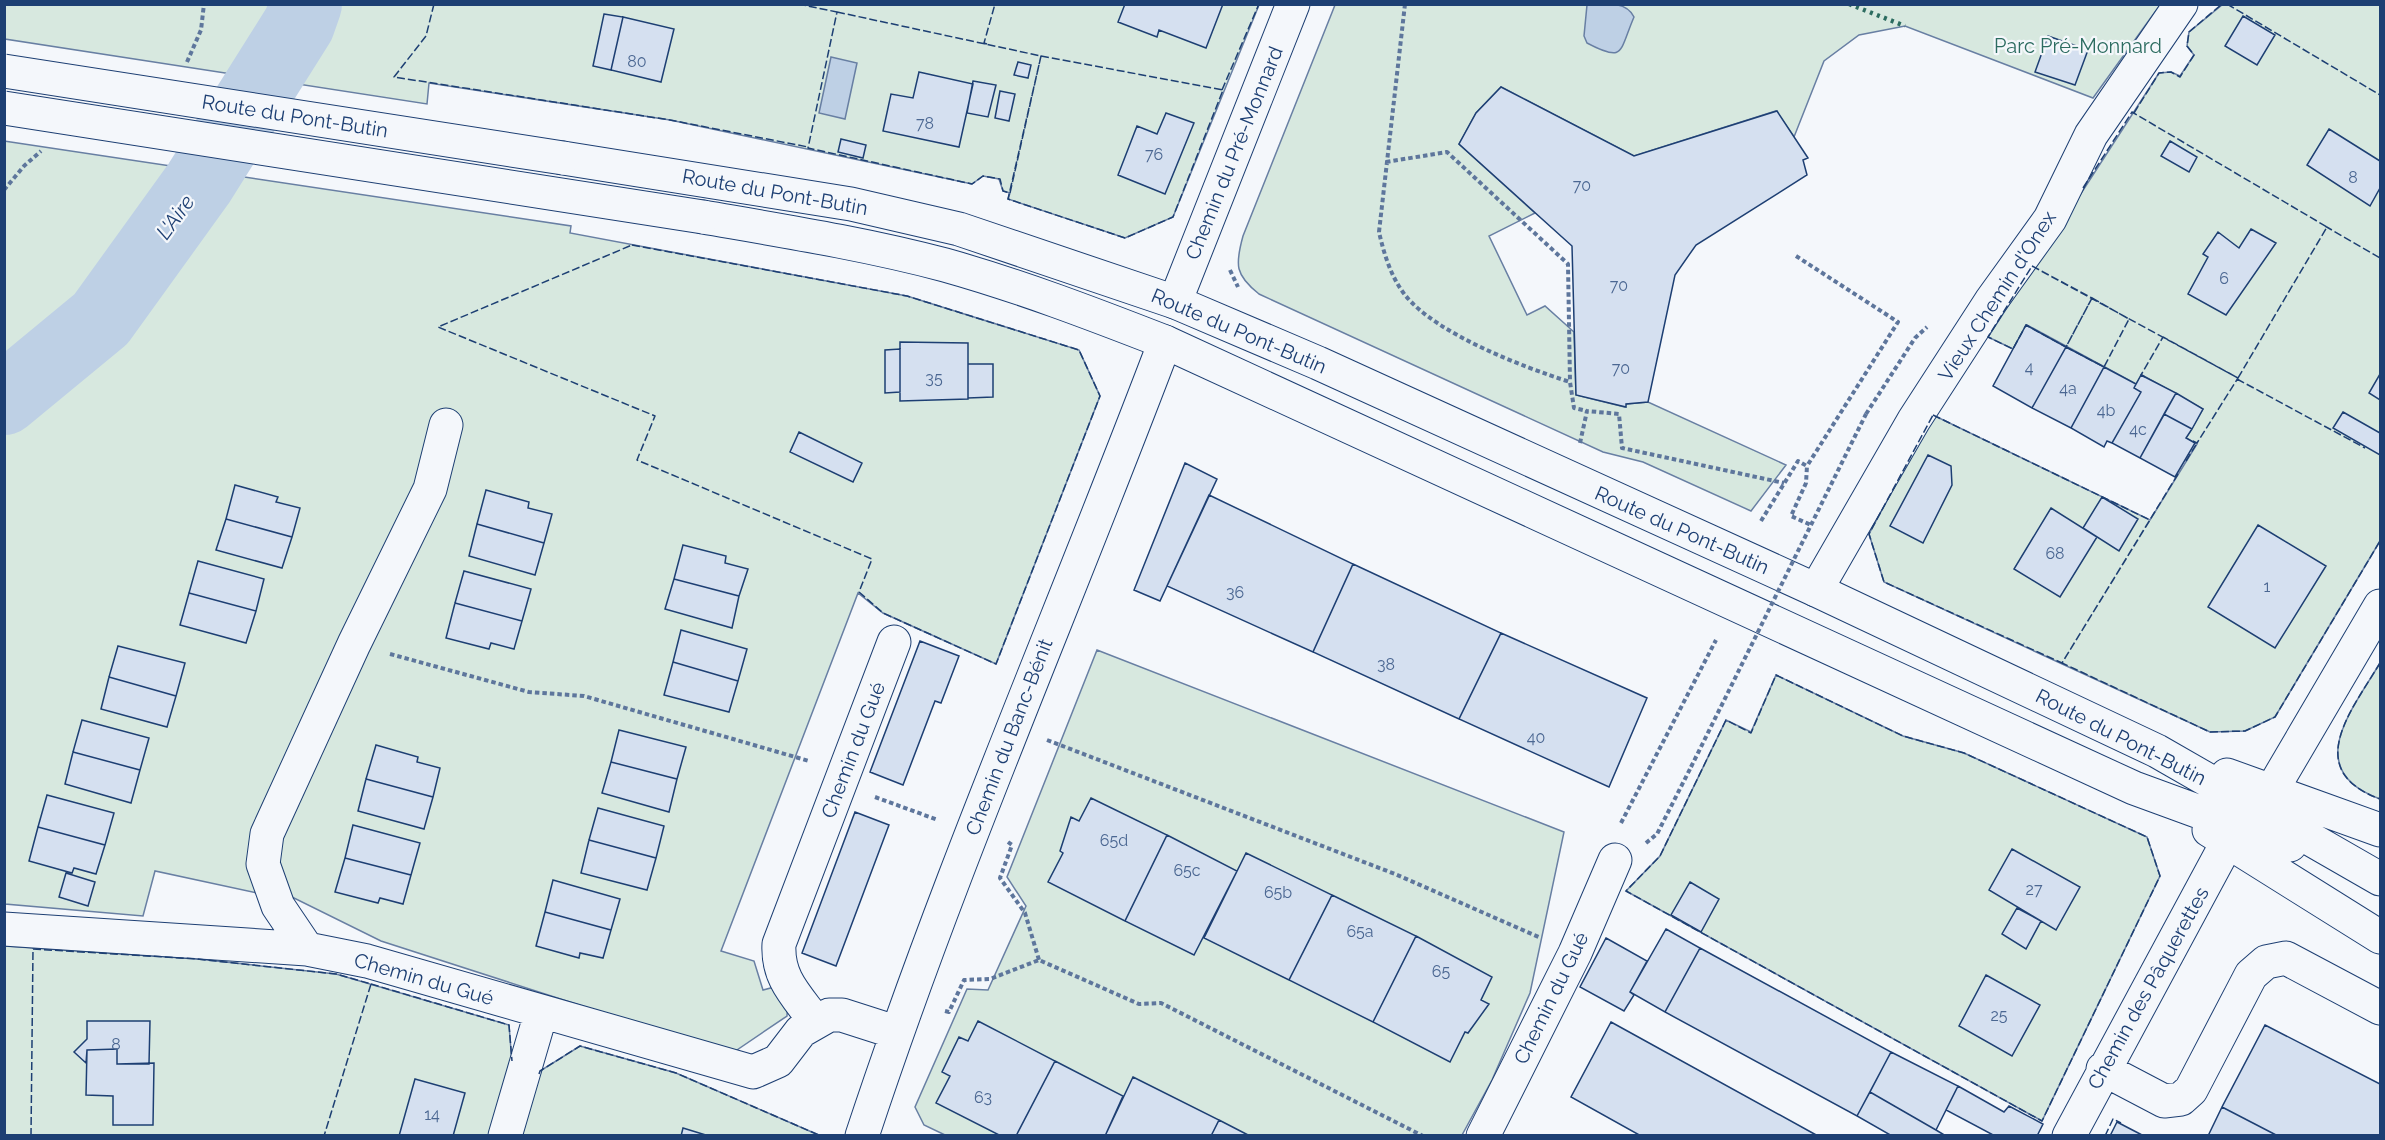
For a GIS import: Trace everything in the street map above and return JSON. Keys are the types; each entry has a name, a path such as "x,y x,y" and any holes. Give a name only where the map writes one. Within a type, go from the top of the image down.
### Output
{"main road":[{"name":"Chemin du Pré-Monnard","path":"1175,302 1293,4"},
{"name":"Vieux Chemin d'Onex","path":"1816,590 1914,420 1991,301 2050,219 2091,135 2181,4"},
{"name":"Route du Pont-Butin","path":"4,71 711,180 851,204 958,229 1175,302 1318,363 1816,590 2157,751 2380,878"},
{"name":"Route du Pont-Butin","path":"4,108 704,217 842,242 947,266 1071,305 1166,342 2134,788 2380,878"},
{"name":"Chemin du Banc-Bénit","path":"862,1136 895,1032 947,895 1166,342"},
{"path":"307,949 278,906 263,864 267,834 354,644 430,489 446,425"},
{"path":"2272,790 2380,606"},
{"name":"Chemin du Gué","path":"4,929 307,949 367,960 541,1013 753,1072 778,1061 801,1031 815,1021 783,978 778,962 779,944 894,642"},
{"path":"2157,751 2380,830"},
{"path":"2134,788 2228,841 2380,937"},
{"name":"Chemin des Pâquerettes","path":"2069,1136 2103,1069 2228,841"},
{"name":"Chemin du Gué","path":"1484,1136 1575,952 1615,860"},
{"path":"2103,1069 2164,1101 2181,1100 2191,1090 2250,975 2266,962 2286,958 2380,1008"},
{"path":"506,1136 541,1013"},
{"path":"815,1021 829,1016 842,1015 895,1032"}],"path":[{"path":"1405,4 1378,232 1389,268 1413,304 1432,320 1521,366 1570,382"},
{"path":"1386,162 1447,152 1568,264 1570,382 1574,408 1619,414 1622,448 1784,483"},
{"path":"1796,256 1898,322 1807,466 1806,483 1791,516 1811,525"},
{"path":"1578,449 1587,411"},
{"path":"1716,640 1625,811 1618,830 1615,860 1634,854 1657,834 1866,414"},
{"path":"1761,521 1798,461 1807,466"},
{"path":"354,644 529,692 584,696 842,778 942,821"},
{"path":"1054,743 1395,874 1575,952"},
{"path":"1012,845 1000,878 1025,913 1039,960"},
{"path":"949,1012 964,980 990,979 1039,960 1139,1004 1161,1003 1423,1136"}],"green space":[{"path":"4,5 1259,5 1173,217 1125,238 1008,199 1010,193 1003,191 999,179 983,176 972,184 670,120 429,83 427,104 5,39"},
{"name":"Parc Pré-Monnard","path":"1335,5 2160,5 2093,98 1905,26 1859,35 1824,61 1794,137 1776,111 1634,156 1501,87 1476,113 1459,144 1535,213 1489,236 1527,315 1545,306 1574,332 1576,395 1625,407 1626,404 1648,402 1786,465 1751,511 1643,462 1603,452 1259,294 1245,281 1238,262 1243,236"},
{"path":"2222,5 2380,5 2380,541 2275,717 2245,731 2210,732 1884,582 1869,534 1933,415 2150,520 2197,444 2186,438 2203,409 2142,375 2136,384 2027,325 2013,349 1988,337 2159,73 2171,72 2180,76 2194,55 2187,46 2189,32"},
{"path":"4,141 571,226 570,233 907,296 1079,350 1100,396 996,664 883,613 858,593 721,951 754,961 763,990 782,985 788,997 787,1016 731,1054 381,941 288,895 257,893 155,871 143,916 5,904"},
{"path":"1097,650 1564,832 1530,993 1492,1080 1462,1135 945,1135 924,1125 915,1107 967,989 988,990 1026,906 1007,877"},
{"path":"2380,663 2380,799 2356,787 2343,772 2338,756 2340,738 2347,719"},
{"path":"1776,675 1903,736 1964,753 2147,837 2160,876 2042,1121 1626,891 1660,856 1726,720 1751,732"},
{"path":"4,946 197,959 336,974 509,1025 512,1063 491,1135 5,1135"},
{"path":"580,1046 676,1073 821,1136 522,1136 540,1071"}],"water":[{"path":"1587,5 1620,5 1634,17 1619,51 1608,52 1587,43 1584,36"},
{"path":"831,57 857,63 845,119 819,113"}],"building":[{"path":"1125,4 1223,4 1206,48 1159,30 1157,37 1118,22"},
{"path":"604,14 623,17 611,70 593,66"},
{"path":"2243,16 2275,35 2257,65 2225,46"},
{"path":"623,17 674,29 661,82 611,70"},
{"path":"2048,36 2088,50 2075,85 2035,72"},
{"path":"1018,62 1031,65 1028,78 1014,75"},
{"path":"919,72 973,84 959,147 883,131 891,94 913,98"},
{"path":"973,81 996,85 988,117 967,113"},
{"path":"1501,87 1634,156 1777,111 1808,158 1803,160 1807,175 1696,245 1675,275 1648,402 1626,404 1626,407 1576,395 1572,246 1459,144 1476,113"},
{"path":"1000,91 1015,94 1009,121 995,118"},
{"path":"1166,113 1194,123 1165,194 1118,175 1137,126 1157,134"},
{"path":"2329,129 2380,161 2380,188 2370,206 2307,165"},
{"path":"841,139 866,145 863,158 838,152"},
{"path":"2170,141 2197,157 2189,172 2161,156"},
{"path":"2251,229 2276,243 2226,315 2188,294 2208,257 2203,254 2218,232 2239,248"},
{"path":"2026,325 2066,347 2032,408 1993,386"},
{"path":"900,342 968,343 968,399 900,401"},
{"path":"2066,347 2104,367 2071,428 2032,408"},
{"path":"900,349 900,392 885,393 885,350"},
{"path":"968,364 993,364 993,397 968,398"},
{"path":"2104,367 2136,384 2134,388 2141,392 2112,443 2107,441 2104,447 2071,428"},
{"path":"2380,374 2380,400 2369,393"},
{"path":"2141,375 2176,393 2140,458 2112,443 2141,392 2134,388"},
{"path":"2176,393 2203,409 2192,429 2164,414"},
{"path":"2343,412 2380,433 2380,455 2333,428"},
{"path":"2164,414 2192,429 2186,438 2195,443 2175,477 2140,458"},
{"path":"799,432 862,463 853,482 790,452"},
{"path":"1928,455 1951,466 1952,485 1923,543 1890,526"},
{"path":"1185,463 1217,479 1160,601 1134,590"},
{"path":"235,485 278,497 276,502 300,508 292,537 226,519"},
{"path":"486,490 529,502 528,508 552,514 544,543 477,524"},
{"path":"1209,495 1353,564 1313,652 1167,586"},
{"path":"2102,497 2138,519 2119,551 2083,528"},
{"path":"2051,508 2097,537 2060,597 2014,569"},
{"path":"226,519 292,537 282,568 216,550"},
{"path":"477,524 544,543 535,575 469,556"},
{"path":"2258,525 2326,566 2275,648 2208,607"},
{"path":"683,545 726,556 725,563 748,569 739,596 674,579"},
{"path":"198,561 264,579 256,611 189,593"},
{"path":"1353,564 1501,633 1459,719 1313,652"},
{"path":"464,571 531,589 522,621 455,603"},
{"path":"674,579 739,596 732,628 665,609"},
{"path":"189,593 256,611 246,643 180,625"},
{"path":"455,603 522,621 514,649 491,643 489,649 446,638"},
{"path":"681,630 747,649 738,681 673,662"},
{"path":"1501,633 1647,698 1609,787 1459,719"},
{"path":"920,641 959,656 941,703 935,701 903,785 870,772"},
{"path":"118,646 185,663 176,696 109,677"},
{"path":"673,662 738,681 729,712 664,695"},
{"path":"109,677 176,696 167,727 101,709"},
{"path":"82,720 149,738 140,770 73,752"},
{"path":"619,730 686,747 677,779 611,762"},
{"path":"376,745 418,757 417,762 440,768 433,797 366,779"},
{"path":"73,752 140,770 131,803 65,784"},
{"path":"611,762 677,779 669,812 602,793"},
{"path":"366,779 433,797 424,829 358,811"},
{"path":"47,795 114,813 105,845 38,827"},
{"path":"1091,798 1167,835 1125,921 1048,882 1063,853 1060,851 1071,817 1079,821"},
{"path":"598,808 664,826 656,858 589,840"},
{"path":"855,812 889,825 836,966 802,953"},
{"path":"353,825 420,843 411,875 345,858"},
{"path":"38,827 105,845 96,874 74,868 72,873 29,861"},
{"path":"1167,835 1237,871 1194,955 1125,921"},
{"path":"589,840 656,858 647,890 581,873"},
{"path":"2012,849 2080,887 2056,930 1989,890"},
{"path":"1246,853 1332,895 1289,980 1204,938"},
{"path":"345,858 411,875 403,904 380,898 378,903 335,892"},
{"path":"66,873 95,882 88,906 59,897"},
{"path":"553,880 620,899 611,930 545,912"},
{"path":"1690,882 1719,899 1701,932 1671,915"},
{"path":"1332,895 1416,936 1373,1022 1289,980"},
{"path":"2017,908 2041,921 2026,949 2002,934"},
{"path":"545,912 611,930 603,958 580,953 579,958 536,946"},
{"path":"1666,929 1700,948 1665,1012 1630,992"},
{"path":"1416,936 1492,977 1481,1000 1489,1004 1468,1033 1465,1032 1450,1062 1373,1022"},
{"path":"1606,938 1647,961 1630,992 1634,995 1624,1011 1580,987"},
{"path":"1700,948 1891,1052 1857,1116 1665,1012"},
{"path":"1986,975 2040,1005 2012,1056 1959,1026"},
{"path":"87,1021 150,1021 149,1064 117,1064 117,1049 87,1050 86,1063 74,1052 87,1039"},
{"path":"978,1021 1055,1061 1016,1136 1001,1136 936,1103 950,1076 942,1072 959,1037 968,1041"},
{"path":"1611,1022 1818,1136 1641,1136 1571,1097"},
{"path":"2265,1025 2380,1084 2380,1136 2278,1136 2222,1107"},
{"path":"117,1049 117,1064 154,1063 153,1125 113,1125 113,1096 86,1095 87,1050"},
{"path":"1891,1052 1958,1086 1936,1130 1870,1092"},
{"path":"1055,1061 1123,1096 1105,1136 1016,1136"},
{"path":"1133,1077 1219,1120 1211,1136 1105,1136"},
{"path":"415,1079 465,1093 453,1136 399,1136"},
{"path":"1958,1086 2004,1112 2009,1106 2043,1124 2037,1136 1995,1136 1946,1110"},
{"path":"1870,1092 1946,1136 1892,1136 1857,1116"},
{"path":"2222,1107 2278,1136 2208,1136"},
{"path":"1219,1120 1250,1136 1211,1136"},
{"path":"2117,1122 2144,1136 2110,1136"},
{"path":"683,1128 709,1136 681,1136"}],"waterway":[{"name":"L'Aire","path":"4,399 101,319 199,183 299,24 306,4"}],"hedge":[{"path":"1849,4 1905,26"}],"fence":[{"path":"434,4 426,36 394,77 670,120 808,147"},
{"path":"798,4 837,12 836,15"},
{"path":"987,44 984,43 995,4"},
{"path":"1222,90 1259,4"},
{"path":"2134,113 2159,73 2171,72 2180,77 2194,55 2187,46 2189,32 2222,4"},
{"path":"2227,4 2380,95"},
{"path":"837,12 1041,56 1010,193 1003,191 1000,179 983,176 972,184 808,148 837,12"},
{"path":"1041,56 1223,90 1173,217 1125,238 1008,199 1041,56"},
{"path":"2083,188 2132,112 2327,227 2238,378 2163,337"},
{"path":"2325,226 2380,258"},
{"path":"632,245 907,296 1079,350 1100,396 996,664 883,613 859,592 872,559 637,460 655,416 438,327 632,245"},
{"path":"2032,266 2238,378 2197,443 2191,440"},
{"path":"2032,266 2092,298 2066,347 2026,325 2013,349 1988,337 2032,266"},
{"path":"2092,298 2129,319 2104,367 2066,347 2092,298"},
{"path":"2145,377 2141,375 2163,337"},
{"path":"2237,379 2365,448"},
{"path":"1933,415 2150,520 2062,663 1884,582 1869,534 1933,415"},
{"path":"2186,461 2197,443"},
{"path":"2178,474 2062,663 2210,732 2245,731 2275,717 2380,541"},
{"path":"2380,663 2347,719 2340,738 2338,756 2343,772 2356,787 2380,799"},
{"path":"1776,675 1903,736 1964,753 2147,837 2160,876 2042,1121 1626,891 1660,856 1726,720 1751,733 1776,675"},
{"path":"31,1136 33,949 197,959 336,974 371,984 324,1136"},
{"path":"371,984 509,1025 512,1061"},
{"path":"539,1074 540,1071 580,1046 676,1073 821,1136"},
{"path":"2105,1136 2113,1119 2121,1123"}]}
